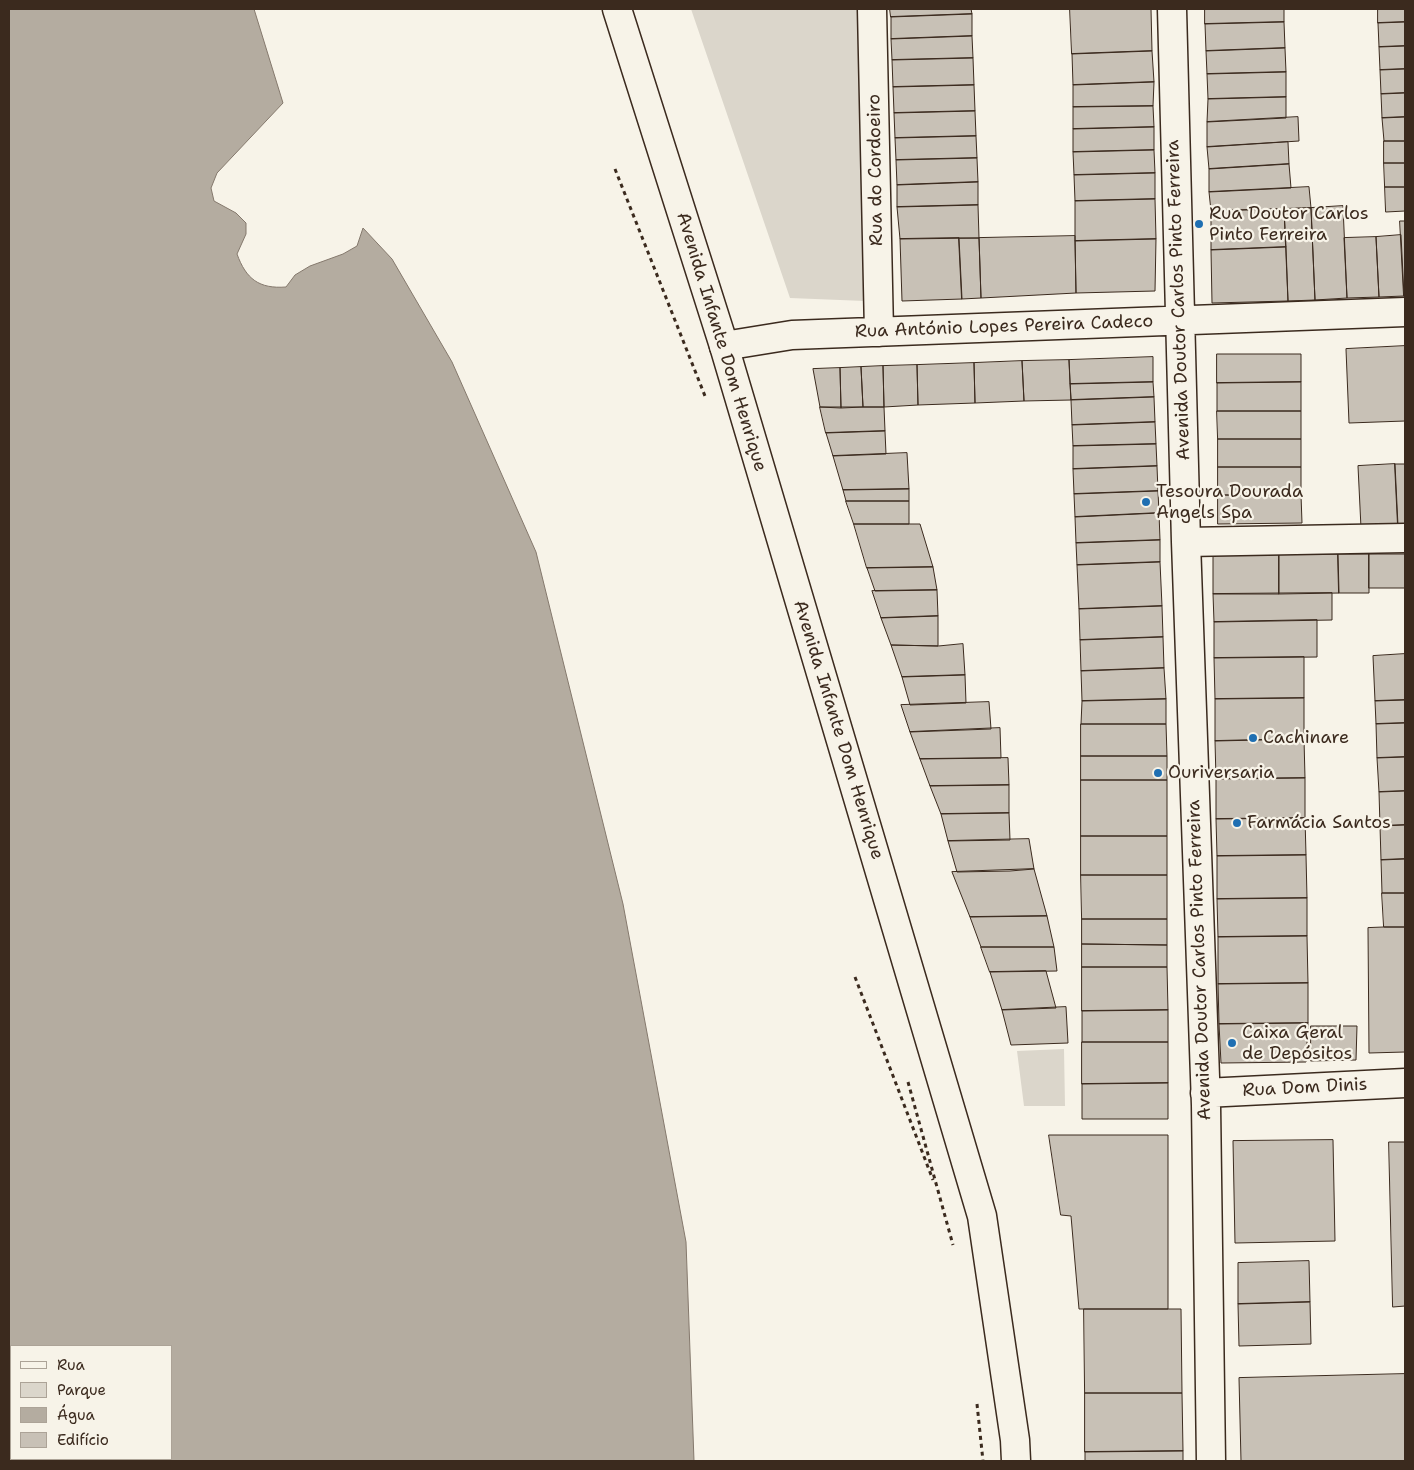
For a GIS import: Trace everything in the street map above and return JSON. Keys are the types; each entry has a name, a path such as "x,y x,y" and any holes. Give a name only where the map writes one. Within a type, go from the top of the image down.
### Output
{"street":[{"name":"Avenida Infante Dom Henrique","path":"618,9 724,346 982,1216 1015,1440 1016,1461"},
{"name":"Rua do Cordoeiro","path":"872,9 879,332"},
{"name":"Avenida Doutor Carlos Pinto Ferreira","path":"1172,9 1179,321 1205,1093 1211,1461"},
{"name":"Rua António Lopes Pereira Cadeco","path":"724,346 792,335 1405,312"},
{"path":"1186,542 1405,538"},
{"name":"Rua Dom Dinis","path":"1205,1093 1405,1083"}],"path":[{"path":"615,169 708,403 689,342"},
{"path":"855,977 941,1199"},
{"path":"907,1077 956,1253"},
{"path":"976,1394 983,1461"}],"green space":[{"path":"691,9 859,9 865,301 790,298"},
{"path":"1064,1049 1065,1106 1024,1106 1017,1051"}],"water":[{"path":"9,9 254,9 283,103 217,173 211,188 214,201 236,213 246,223 246,234 237,254 241,263 249,276 255,281 268,286 286,287 295,275 310,266 343,254 357,246 363,228 392,259 452,362 536,552 623,904 686,1242 694,1461 9,1461"}],"building":[{"path":"890,9 971,9 972,14 891,17"},
{"path":"1070,9 1151,9 1152,51 1072,54"},
{"path":"1205,9 1284,9 1284,22 1205,24"},
{"path":"1378,9 1405,9 1405,22 1378,23"},
{"path":"972,14 972,36 891,39 891,17"},
{"path":"1284,22 1285,48 1206,51 1205,24"},
{"path":"1405,22 1405,46 1379,47 1378,23"},
{"path":"972,36 973,58 892,60 891,39"},
{"path":"1405,46 1405,69 1380,70 1379,47"},
{"path":"1285,48 1286,72 1207,74 1206,51"},
{"path":"1152,51 1154,82 1073,85 1072,54"},
{"path":"973,58 974,85 893,87 892,60"},
{"path":"1405,69 1405,93 1381,94 1380,70"},
{"path":"1286,72 1286,97 1208,99 1207,74"},
{"path":"1154,82 1153,106 1073,107 1073,85"},
{"path":"974,85 975,111 894,113 893,87"},
{"path":"1405,93 1405,117 1382,118 1381,94"},
{"path":"1286,97 1286,118 1207,122 1208,99"},
{"path":"1153,106 1154,127 1073,129 1073,107"},
{"path":"975,111 976,136 895,138 894,113"},
{"path":"1298,117 1299,141 1207,147 1207,122"},
{"path":"1405,117 1405,141 1384,141 1382,118"},
{"path":"1154,127 1154,150 1073,152 1073,129"},
{"path":"976,136 977,158 896,160 895,138"},
{"path":"1384,141 1405,141 1405,163 1384,163"},
{"path":"1288,142 1289,164 1209,169 1207,147"},
{"path":"1154,150 1155,173 1074,175 1073,152"},
{"path":"977,158 978,182 897,185 896,160"},
{"path":"1384,163 1405,163 1405,187 1385,187"},
{"path":"1289,164 1291,188 1209,192 1209,169"},
{"path":"1155,173 1155,199 1075,201 1074,175"},
{"path":"978,182 978,205 897,207 897,185"},
{"path":"1309,187 1311,208 1211,211 1209,192"},
{"path":"1385,187 1405,187 1405,211 1386,212"},
{"path":"1155,199 1156,239 1075,241 1075,201"},
{"path":"978,205 979,238 900,239 897,207"},
{"path":"1343,206 1347,298 1315,300 1311,208"},
{"path":"1311,208 1315,300 1288,301 1284,209"},
{"path":"1284,209 1286,247 1211,250 1211,211"},
{"path":"1400,221 1405,221 1405,296 1404,296"},
{"path":"1401,235 1404,296 1379,297 1376,237"},
{"path":"1075,236 1076,293 981,298 979,238"},
{"path":"1376,237 1379,297 1347,298 1344,238"},
{"path":"959,238 962,299 902,301 900,239"},
{"path":"959,238 979,238 981,298 962,299"},
{"path":"1156,239 1155,291 1076,293 1075,241"},
{"path":"1286,247 1288,301 1212,303 1211,250"},
{"path":"1405,346 1405,421 1349,423 1346,349"},
{"path":"1217,354 1301,354 1301,382 1217,383"},
{"path":"1153,357 1153,382 1070,384 1069,360"},
{"path":"1069,360 1071,400 1024,401 1022,361"},
{"path":"1022,361 1024,401 975,403 974,363"},
{"path":"974,363 975,403 918,405 917,365"},
{"path":"917,365 918,405 884,407 883,366"},
{"path":"883,366 884,407 863,407 861,367"},
{"path":"861,367 863,407 841,408 840,368"},
{"path":"840,368 841,408 820,407 813,369"},
{"path":"1153,382 1154,397 1071,400 1070,384"},
{"path":"1301,382 1301,411 1217,411 1217,383"},
{"path":"1154,397 1155,422 1072,425 1071,400"},
{"path":"820,407 884,407 885,431 826,433"},
{"path":"1217,411 1301,411 1301,439 1218,439"},
{"path":"1155,422 1156,444 1073,446 1072,425"},
{"path":"885,431 886,454 833,456 826,433"},
{"path":"1218,439 1301,439 1301,467 1218,467"},
{"path":"1156,444 1157,466 1073,469 1073,446"},
{"path":"907,453 909,489 843,490 833,456"},
{"path":"1395,464 1405,464 1405,526 1398,526"},
{"path":"1395,464 1398,526 1361,528 1358,466"},
{"path":"1157,466 1158,491 1074,494 1073,469"},
{"path":"1218,467 1301,467 1301,495 1218,495"},
{"path":"909,489 909,501 846,501 843,490"},
{"path":"1158,491 1159,513 1075,517 1074,494"},
{"path":"1218,495 1301,495 1302,523 1218,524"},
{"path":"846,501 909,501 909,524 854,524"},
{"path":"1159,513 1160,540 1076,543 1075,517"},
{"path":"854,524 920,524 933,567 867,568"},
{"path":"1160,540 1160,562 1077,565 1076,543"},
{"path":"1279,554 1338,554 1339,593 1279,594"},
{"path":"1279,554 1279,594 1213,594 1213,555"},
{"path":"1338,554 1369,554 1369,593 1339,593"},
{"path":"1369,554 1405,554 1405,588 1369,588"},
{"path":"1160,562 1162,606 1079,609 1077,565"},
{"path":"933,567 937,590 875,591 867,568"},
{"path":"937,590 938,616 881,618 872,591"},
{"path":"1332,593 1332,620 1214,622 1213,594"},
{"path":"1162,606 1163,637 1080,640 1079,609"},
{"path":"938,616 938,646 891,645 881,618"},
{"path":"1317,620 1317,657 1214,658 1214,622"},
{"path":"1163,637 1164,668 1081,671 1080,640"},
{"path":"963,644 965,675 902,677 891,645 938,646"},
{"path":"1405,654 1405,700 1375,701 1373,656"},
{"path":"1304,657 1304,698 1215,699 1214,658"},
{"path":"1164,668 1166,699 1082,701 1081,671"},
{"path":"965,675 966,703 910,705 902,677"},
{"path":"1304,698 1304,739 1215,741 1215,699"},
{"path":"1166,699 1166,724 1081,724 1082,701"},
{"path":"1405,700 1405,723 1376,724 1375,701"},
{"path":"989,702 991,729 910,732 901,705"},
{"path":"1405,723 1405,757 1377,758 1376,724"},
{"path":"1081,724 1166,724 1167,756 1081,756"},
{"path":"1000,728 1001,758 920,759 910,732"},
{"path":"1304,739 1305,778 1216,779 1215,741"},
{"path":"1081,756 1167,756 1167,780 1081,780"},
{"path":"1405,757 1405,791 1379,792 1377,758"},
{"path":"1008,758 1009,785 930,786 920,759"},
{"path":"1305,778 1305,818 1216,819 1216,779"},
{"path":"1081,780 1167,780 1167,836 1081,836"},
{"path":"1009,785 1009,813 941,814 930,786"},
{"path":"1405,791 1405,825 1380,826 1379,792"},
{"path":"1009,813 1010,840 948,841 941,814"},
{"path":"1305,818 1306,855 1217,856 1216,819"},
{"path":"1405,825 1405,859 1381,860 1380,826"},
{"path":"1081,836 1167,836 1167,875 1081,875"},
{"path":"1029,839 1034,869 1010,871 957,872 948,841"},
{"path":"1306,855 1307,898 1217,899 1217,856"},
{"path":"1405,859 1405,893 1382,893 1381,860"},
{"path":"1034,869 1047,916 970,917 952,872"},
{"path":"1081,875 1167,875 1167,919 1082,919"},
{"path":"1382,893 1405,893 1405,927 1384,927"},
{"path":"1307,898 1307,936 1218,937 1217,899"},
{"path":"1047,916 1054,947 981,947 970,917"},
{"path":"1082,919 1167,919 1167,945 1082,944"},
{"path":"1405,927 1405,1052 1369,1053 1368,928"},
{"path":"1307,936 1308,983 1218,984 1218,937"},
{"path":"1082,944 1167,945 1167,967 1082,967"},
{"path":"981,947 1054,947 1057,971 990,972"},
{"path":"1082,967 1167,967 1168,1010 1082,1011"},
{"path":"1046,971 1056,1008 1002,1010 990,972"},
{"path":"1308,983 1308,1023 1219,1024 1218,984"},
{"path":"1066,1007 1068,1043 1011,1045 1002,1010"},
{"path":"1168,1010 1168,1042 1082,1042 1082,1011"},
{"path":"1308,1023 1306,1062 1221,1063 1219,1024"},
{"path":"1311,1026 1357,1026 1356,1060 1311,1061"},
{"path":"1082,1042 1168,1042 1168,1083 1082,1084"},
{"path":"1168,1083 1168,1119 1082,1119 1082,1084"},
{"path":"1049,1135 1168,1135 1168,1309 1079,1309 1071,1216 1061,1215"},
{"path":"1333,1140 1335,1241 1235,1243 1233,1141"},
{"path":"1389,1142 1405,1142 1405,1306 1393,1307"},
{"path":"1309,1261 1310,1302 1238,1304 1238,1263"},
{"path":"1310,1302 1311,1344 1239,1346 1238,1304"},
{"path":"1084,1309 1181,1309 1182,1393 1085,1393"},
{"path":"1405,1374 1405,1461 1241,1461 1239,1378"},
{"path":"1085,1393 1182,1393 1183,1451 1085,1452"},
{"path":"1183,1451 1183,1461 1085,1461 1085,1452"}],"place":[{"name":"Rua Doutor Carlos Pinto Ferreira","path":"1199,224"},
{"name":"Tesoura Dourada Angels Spa","path":"1146,502"},
{"name":"Cachinare","path":"1253,738"},
{"name":"Ouriversaria","path":"1158,773"},
{"name":"Farmácia Santos","path":"1237,823"},
{"name":"Caixa Geral de Depósitos","path":"1232,1043"}]}
